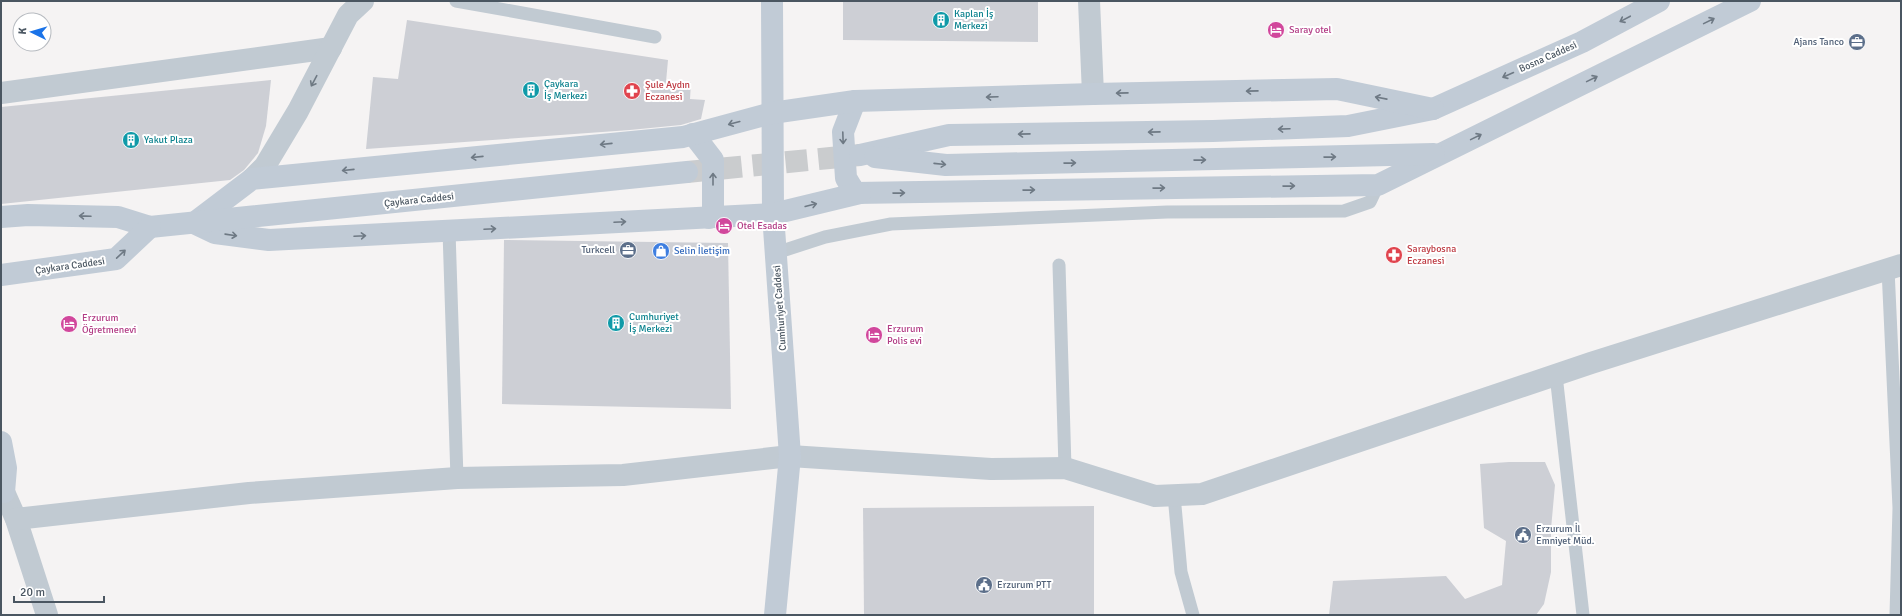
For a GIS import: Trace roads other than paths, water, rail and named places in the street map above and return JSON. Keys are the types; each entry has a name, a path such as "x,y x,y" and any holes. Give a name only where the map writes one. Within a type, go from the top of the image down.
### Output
{"main road":[{"name":"Cumhuriyet Caddesi","path":"772,1 773,214 790,456 775,615"},
{"name":"Bosna Caddesi","path":"1441,154 946,165 860,155 949,135 1213,131 1348,126 1433,108 1582,42 1659,1"},
{"path":"855,101 843,132 846,178 855,193 1378,184 1750,1"},
{"path":"860,193 773,214 269,240 215,233 194,223 252,179 683,137 772,113 855,101 1337,89 1433,108"},
{"path":"693,134 713,160 713,209 709,218"},
{"name":"Çaykara Caddesi","path":"1,217 28,215 118,217 150,227 687,172"},
{"name":"Çaykara Caddesi","path":"1,275 116,259 150,227"},
{"path":"1,442 6,468 2,491"},
{"path":"787,615 790,456"}],"street":[{"path":"252,179 265,166 298,111 348,16 363,1"},
{"path":"1089,1 1093,94"},
{"path":"1,93 331,48"},
{"path":"16,519 249,493 457,478 623,475 790,456 991,469 1065,468 1155,496 1202,494 1556,375 1894,267"},
{"path":"2,491 16,519 47,615"}],"lane":[{"path":"456,1 655,37"},
{"path":"776,253 826,237 891,224 1167,212 1344,210 1370,202 1378,184"},
{"path":"449,231 457,478"},
{"path":"1059,264 1065,468"},
{"path":"1894,267 1900,508 1896,615"},
{"path":"1556,375 1583,615"},
{"path":"1174,495 1181,572 1193,615"}],"tunnel":[{"path":"687,172 860,155"}],"place":[{"name":"Kaplan İş Merkezi","path":"941,20"},
{"name":"Saray otel","path":"1276,30"},
{"name":"Ajans Tanco","path":"1857,42"},
{"name":"Çaykara İş Merkezi","path":"531,90"},
{"name":"Şule Aydın Eczanesi","path":"632,91"},
{"name":"Yakut Plaza","path":"131,140"},
{"name":"Otel Esadas","path":"724,226"},
{"name":"Turkcell","path":"628,250"},
{"name":"Selin İletişim","path":"661,251"},
{"name":"Saraybosna Eczanesi","path":"1394,255"},
{"name":"Cumhuriyet İş Merkezi","path":"616,323"},
{"name":"Erzurum Öğretmenevi","path":"69,324"},
{"name":"Erzurum Polis evi","path":"874,335"},
{"name":"Erzurum İl Emniyet Müd.","path":"1523,535"},
{"name":"Erzurum PTT","path":"984,585"}]}
